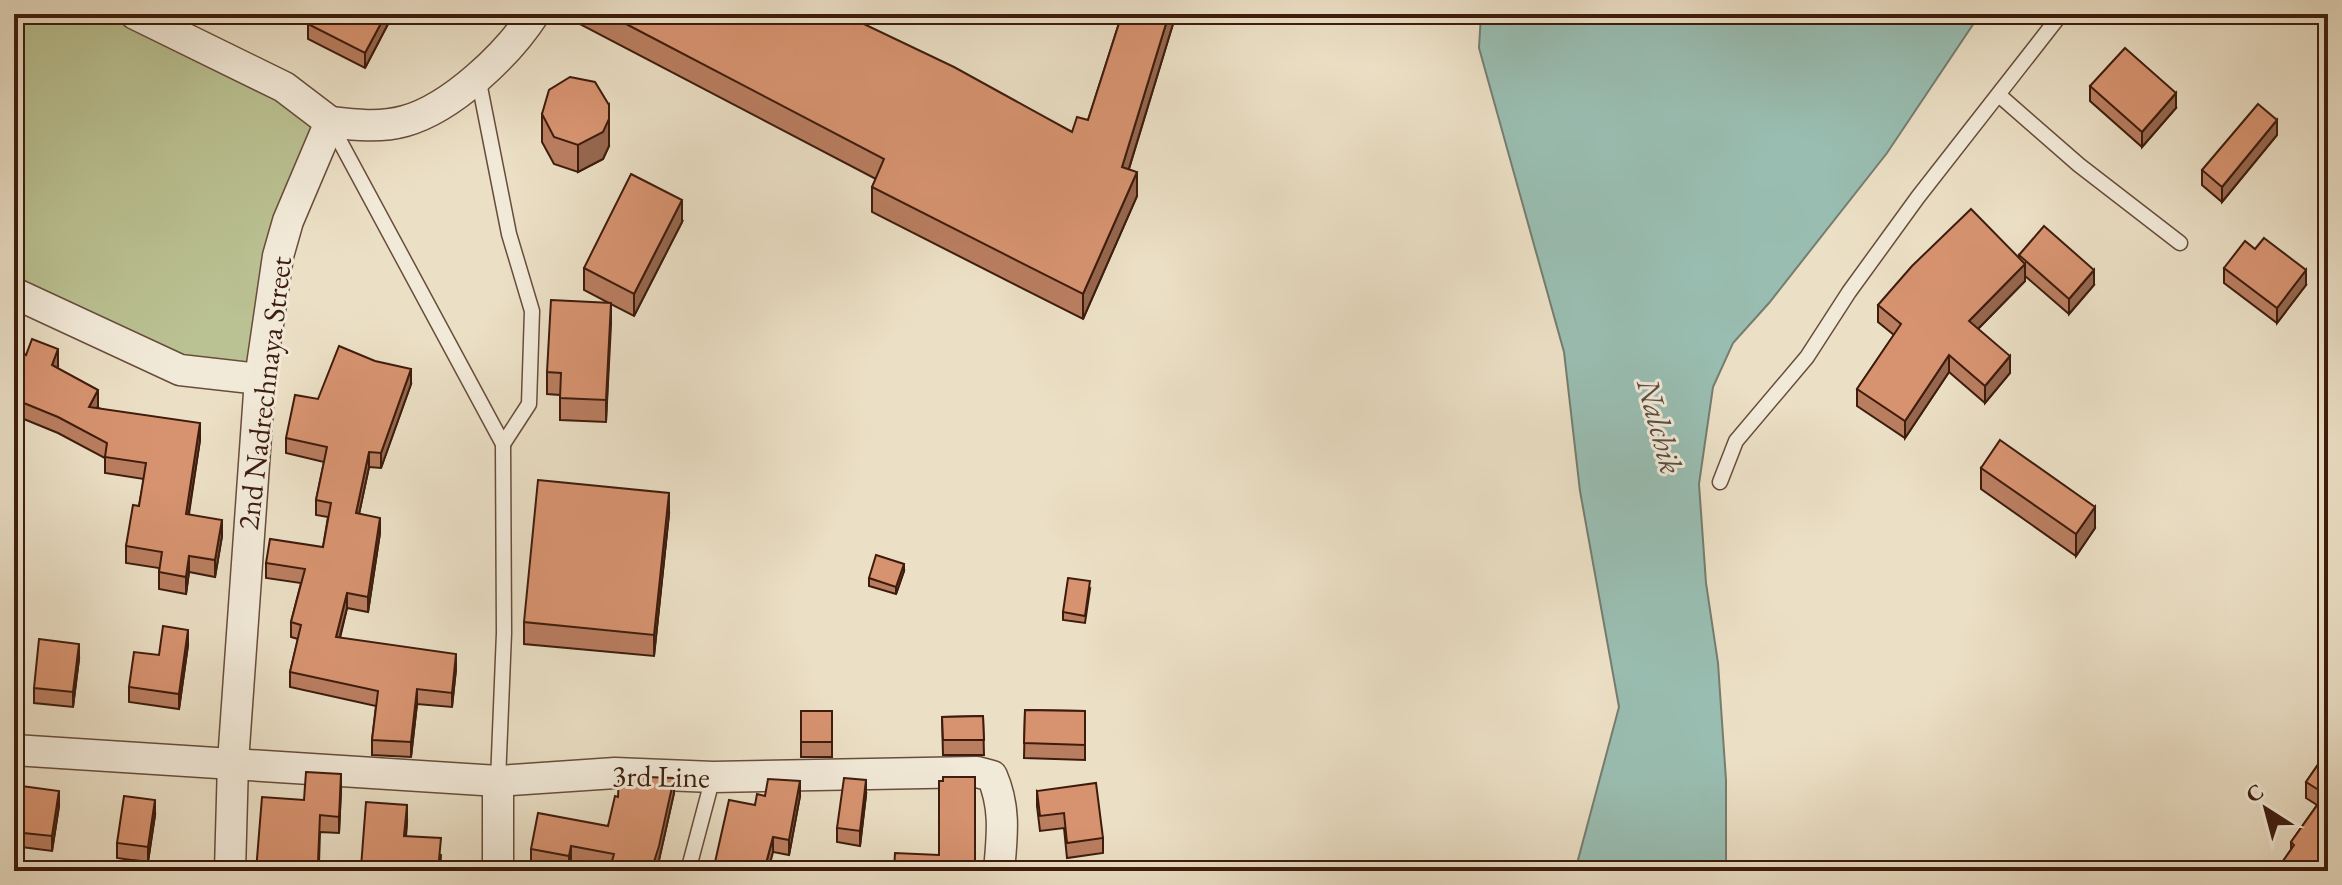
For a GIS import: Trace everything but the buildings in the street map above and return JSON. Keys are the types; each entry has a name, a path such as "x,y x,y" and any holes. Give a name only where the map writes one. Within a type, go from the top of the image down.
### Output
{"street":[{"path":"135,14 284,87 330,122 369,127 407,121 478,77 523,32 534,14"},
{"name":"2nd Nadrechnaya Street","path":"230,871 233,762 260,379 278,256 288,221 330,122"},
{"path":"14,293 180,370 260,379"},
{"name":"3rd Line","path":"14,750 233,762 359,775 498,781 615,773 713,777 977,772 992,776 999,792 1004,822 999,871"},
{"path":"498,781 498,871"}],"lane":[{"path":"1720,482 1736,441 1807,357 1849,292 1918,197 2000,96 2061,14"},
{"path":"478,77 509,234 532,311 529,404 503,444"},
{"path":"2000,96 2079,165 2180,243"},
{"path":"330,122 503,444 504,633 498,781"},
{"path":"688,871 713,777"}],"green space":[{"path":"14,14 135,14 330,122 260,379 202,374 14,293"}],"water":[{"name":"Nalchik","path":"1481,14 1980,14 1887,153 1769,303 1733,343 1713,387 1699,484 1706,583 1718,663 1726,780 1726,871 1575,871 1619,707 1580,491 1564,352 1479,48"}]}
